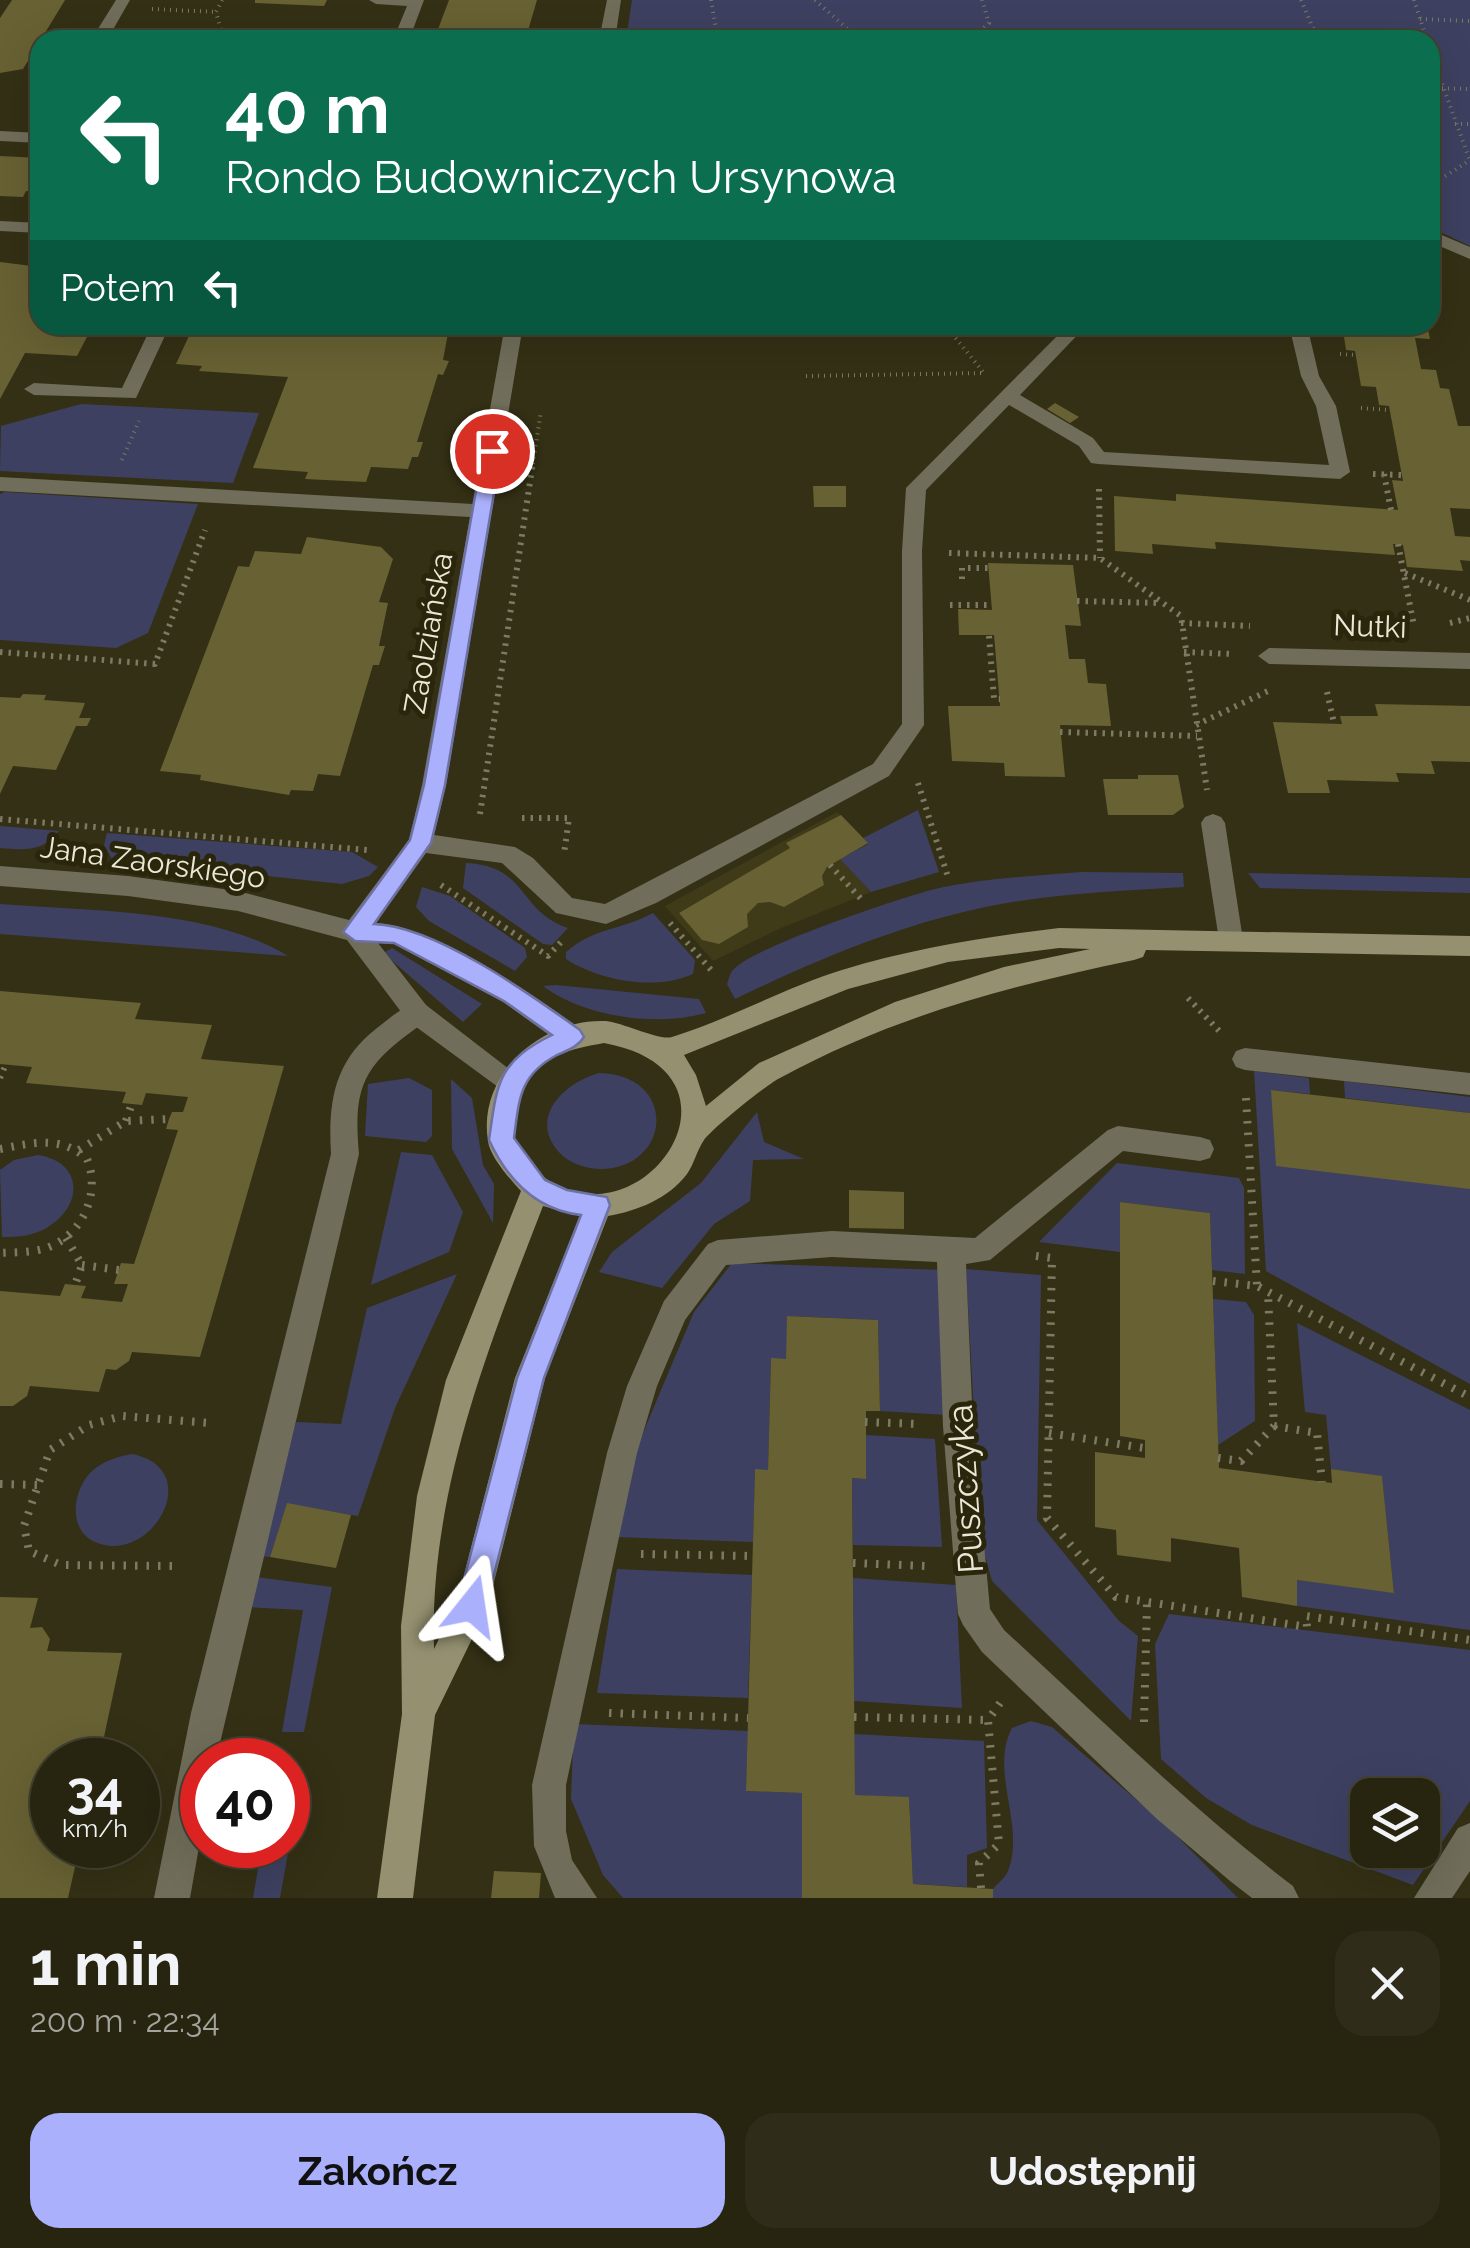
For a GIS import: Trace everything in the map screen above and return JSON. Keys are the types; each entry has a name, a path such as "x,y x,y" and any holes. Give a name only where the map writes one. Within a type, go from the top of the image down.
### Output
{"street":[{"path":"376,0 417,1 405,30"},
{"path":"609,30 614,0"},
{"path":"105,30 121,4"},
{"path":"0,136 30,138"},
{"path":"0,226 30,228"},
{"path":"1440,240 1470,254"},
{"path":"34,390 128,394 155,335"},
{"name":"Zaolziańska","path":"355,932 420,843 434,785 512,335"},
{"path":"420,843 506,854 524,864 565,906 606,914 647,896 881,770 913,725 912,551 916,488 1068,335"},
{"path":"1008,396 1086,442 1098,458 1340,472 1326,406 1310,376 1300,335"},
{"path":"0,484 482,511"},
{"name":"Nutki","path":"1269,656 1470,661"},
{"path":"1212,814 1231,940"},
{"name":"Jana Zaorskiego","path":"0,876 128,886 238,901 355,932 397,934 512,994 572,1037"},
{"path":"355,932 417,1014 509,1084"},
{"path":"663,1052 844,980 948,952 1060,938 1470,946"},
{"path":"694,1132 691,1087 663,1052 636,1038 604,1032 572,1037 535,1055 509,1084 501,1140 536,1188 565,1202 598,1205 642,1194 676,1168 694,1132 768,1071 904,1010 1004,978 1178,940"},
{"path":"172,1898 208,1713 344,1154 340,1110 348,1074 376,1042 417,1014"},
{"path":"1245,1060 1470,1084"},
{"path":"570,1894 546,1822 548,1786 599,1553 642,1386 674,1311 718,1253 832,1244 980,1251 1118,1138 1200,1149"},
{"path":"395,1898 419,1714 417,1626 432,1496 462,1380 536,1188"},
{"path":"419,1714 472,1606 530,1378 598,1205"},
{"name":"Puszczyka","path":"951,1250 958,1426 974,1614 993,1641 1229,1860 1281,1898"},
{"path":"1432,1898 1470,1840"}],"path":[{"path":"221,30 216,12 222,0"},
{"path":"711,0 716,30"},
{"path":"815,0 849,30"},
{"path":"981,30 989,23 982,0"},
{"path":"1301,0 1314,30"},
{"path":"1414,0 1424,30"},
{"path":"121,4 216,12"},
{"path":"1420,19 1470,21"},
{"path":"1440,82 1470,161 1440,180"},
{"path":"1442,89 1470,90"},
{"path":"1455,124 1470,124"},
{"path":"806,376 984,373 953,335"},
{"path":"108,490 151,396 128,394"},
{"path":"480,816 542,404"},
{"path":"1098,458 1100,558"},
{"path":"1384,474 1391,510"},
{"path":"0,652 155,664 218,496"},
{"path":"1398,544 1415,638"},
{"path":"912,551 1100,558 1180,616 1212,814"},
{"path":"962,579 962,568 988,568"},
{"path":"1404,572 1470,600"},
{"path":"1078,601 1164,603"},
{"path":"944,604 991,605"},
{"path":"1181,623 1253,626"},
{"path":"988,636 994,699 1000,700"},
{"path":"1184,652 1207,654"},
{"path":"1196,725 1238,706"},
{"path":"1060,732 1197,736"},
{"path":"0,819 361,847 452,890 548,956 587,912"},
{"path":"830,864 863,901"},
{"path":"1188,998 1245,1060 1257,1286"},
{"path":"0,1078 6,1064"},
{"path":"126,1120 132,1103"},
{"path":"79,1150 126,1120 169,1119"},
{"path":"0,1149 49,1142 79,1150 89,1162 93,1178 87,1210 66,1238 36,1251 0,1253"},
{"path":"66,1238 82,1265 76,1285"},
{"path":"82,1265 118,1270"},
{"path":"1052,1278 1046,1518 1116,1598 1306,1626 1306,1616 1470,1640"},
{"path":"1213,1282 1257,1286 1470,1397"},
{"path":"1218,1458 1241,1461 1274,1426 1268,1292"},
{"path":"172,1566 61,1565 29,1551 24,1526 50,1450 89,1425 122,1416 210,1422"},
{"path":"1274,1426 1317,1432 1322,1482"},
{"path":"1049,1433 1144,1448"},
{"path":"0,1484 37,1486"},
{"path":"599,1553 752,1556"},
{"path":"853,1563 971,1567"},
{"path":"1144,1715 1148,1603"},
{"path":"563,1711 748,1718"},
{"path":"854,1717 988,1720 1000,1844 978,1863 981,1888"}],"shaded area":[{"path":"632,0 1470,0 1470,246 1440,232 1440,30 628,30"},
{"path":"81,404 259,413 233,483 0,471 1,426"},
{"path":"0,494 198,504 148,633 116,648 0,640"},
{"path":"918,810 939,872 871,892 840,859 868,844 863,838"},
{"path":"837,812 868,843 840,859 871,892 713,961 665,906"},
{"path":"0,826 59,831 40,846 0,848"},
{"path":"107,833 352,852 378,867 369,876 342,884 112,859 104,845"},
{"path":"466,863 501,872 513,880 539,911 568,928 552,945 543,944 463,888"},
{"path":"1082,872 1183,873 1184,887 1047,897 966,911 865,942 735,999 727,984 733,970 768,949 917,894 971,882"},
{"path":"1248,873 1470,878 1470,893 1260,888"},
{"path":"422,887 450,896 525,948 527,957 515,971 429,921 416,907"},
{"path":"0,904 187,921 223,929 288,956 0,934"},
{"path":"653,913 695,960 693,974 662,982 628,981 595,973 566,959 566,952 588,937"},
{"path":"392,948 482,1004 463,1022 383,953"},
{"path":"543,986 699,999 706,1013 643,1019 599,1012"},
{"path":"1254,1071 1309,1078 1310,1094 1271,1090 1470,1189 1470,1384 1266,1271"},
{"path":"599,1073 625,1078 643,1089 654,1105 656,1122 652,1140 641,1155 623,1165 599,1169 577,1164 562,1155 550,1138 547,1125 549,1113 564,1092"},
{"path":"409,1078 432,1090 432,1136 426,1142 365,1136 368,1084"},
{"path":"451,1079 472,1098 483,1165 494,1184 493,1223 452,1149"},
{"path":"1344,1081 1470,1097 1470,1113 1345,1098"},
{"path":"757,1112 764,1142 804,1159 753,1160 750,1201 714,1224 662,1288 599,1272 612,1252 701,1183"},
{"path":"401,1152 432,1155 463,1212 449,1252 371,1285"},
{"path":"38,1155 64,1166 73,1185 73,1196 60,1218 43,1230 2,1237 0,1170 14,1160"},
{"path":"1117,1163 1239,1178 1244,1188 1245,1274 1212,1270 1210,1213 1120,1202 1120,1252 1039,1242"},
{"path":"732,1263 944,1270 948,1415 880,1411 878,1320 788,1316 786,1359 771,1359 768,1470 755,1470 753,1542 616,1537 633,1457 694,1312"},
{"path":"966,1269 1041,1275 1037,1520 1119,1621 1138,1636 1131,1721 992,1581 981,1541"},
{"path":"457,1274 395,1408 358,1516 287,1504 270,1557 261,1556 296,1422 341,1424 367,1308"},
{"path":"1213,1299 1246,1302 1254,1315 1255,1421 1218,1445"},
{"path":"1297,1323 1470,1410 1470,1630 1297,1606 1297,1580 1394,1592 1382,1477 1331,1469 1326,1415 1305,1412"},
{"path":"866,1435 935,1439 942,1547 853,1545 852,1478 866,1479"},
{"path":"132,1454 154,1463 166,1478 168,1496 162,1514 150,1530 134,1541 114,1546 93,1541 77,1519 80,1489 99,1465"},
{"path":"617,1569 752,1575 748,1698 597,1693"},
{"path":"256,1577 332,1587 304,1732 282,1732 303,1610 247,1607"},
{"path":"853,1578 956,1585 962,1708 854,1701"},
{"path":"1169,1614 1470,1650 1470,1801 1440,1845 1440,1778 1350,1778 1350,1862 1252,1825 1206,1798 1161,1759 1155,1644"},
{"path":"1031,1721 1052,1727 1169,1828 1238,1898 993,1898 993,1889 1007,1873 1012,1853 1006,1745 1012,1728"},
{"path":"574,1724 748,1731 746,1791 802,1793 802,1898 623,1898 603,1875 571,1799"},
{"path":"854,1734 984,1741 987,1848 967,1855 967,1887 913,1884 909,1798 855,1795"},
{"path":"258,1868 285,1868 280,1898 253,1898"},
{"path":"1367,1868 1425,1868 1413,1885"}],"building":[{"path":"12,0 65,0 47,30 30,30 30,58 23,69 0,73 0,18"},
{"path":"255,0 327,0 324,6"},
{"path":"449,0 537,0 528,30 438,30"},
{"path":"0,156 30,158 30,191 23,197 0,196"},
{"path":"0,262 30,266 30,335 88,335 77,356 25,353 0,399"},
{"path":"189,335 448,335 443,360 449,361 443,375 438,374 417,442 423,442 418,457 412,457 408,469 371,467 366,482 305,479 308,472 253,468 288,377 199,371 202,366 176,364"},
{"path":"1344,335 1429,335 1430,339 1415,338 1421,369 1436,370 1440,388 1449,389 1458,426 1470,426 1470,509 1450,508 1455,536 1470,537 1470,561 1460,560 1463,571 1407,567 1403,545 1398,544 1393,544 1395,555 1215,542 1216,549 1152,544 1153,554 1115,551 1114,496 1176,501 1176,494 1398,510 1392,480 1403,481 1389,406 1379,405 1376,387 1361,386 1355,351 1346,350"},
{"path":"1055,403 1079,417 1070,423 1047,409"},
{"path":"813,486 846,486 846,507 814,507"},
{"path":"307,537 381,547 393,559 379,602 388,603 379,646 385,646 379,665 373,665 340,776 318,774 313,791 291,790 289,795 200,780 201,775 160,771 238,566 249,567 255,551 301,554"},
{"path":"988,563 1073,565 1081,626 1065,625 1069,659 1085,659 1088,683 1106,684 1111,726 1060,725 1065,777 1005,776 1004,763 952,761 948,706 1000,706 994,635 959,635 958,609 992,610"},
{"path":"23,694 85,703 79,718 91,718 87,726 76,726 56,770 13,766 0,794 0,697 20,698"},
{"path":"1375,704 1470,706 1470,762 1431,761 1435,774 1396,773 1399,782 1327,780 1330,793 1288,793 1273,722 1342,724 1340,716 1378,716"},
{"path":"1138,775 1178,775 1184,807 1173,815 1108,815 1103,779 1138,779"},
{"path":"841,815 868,843 827,867 822,876 824,885 784,907 758,903 747,914 748,927 719,944 702,940 679,913 790,848 786,843"},
{"path":"0,991 141,1003 135,1019 212,1025 201,1059 284,1066 200,1357 132,1352 129,1361 116,1370 106,1369 99,1392 30,1386 27,1396 13,1406 0,1406 0,1291 60,1296 65,1284 86,1286 81,1298 122,1302 128,1284 114,1284 121,1263 134,1264 178,1130 166,1129 169,1119 172,1112 183,1112 188,1097 146,1093 142,1105 122,1103 126,1092 26,1083 32,1067 0,1064"},
{"path":"1271,1090 1470,1113 1470,1189 1276,1166"},
{"path":"849,1190 904,1192 904,1229 849,1228"},
{"path":"1120,1202 1210,1213 1219,1468 1332,1483 1331,1469 1382,1476 1394,1593 1297,1580 1297,1606 1242,1597 1239,1548 1171,1538 1171,1562 1117,1555 1116,1530 1095,1527 1095,1452 1145,1458 1145,1440 1120,1436"},
{"path":"787,1316 878,1320 880,1411 866,1411 866,1479 852,1478 855,1795 909,1797 913,1884 993,1889 993,1898 802,1898 802,1793 746,1791 755,1469 768,1470 771,1358 786,1359"},
{"path":"287,1503 351,1515 336,1568 270,1557"},
{"path":"0,1597 38,1598 30,1628 42,1627 50,1639 47,1651 122,1653 104,1738 30,1738 30,1868 75,1868 68,1898 0,1898"},
{"path":"494,1871 541,1873 539,1898 491,1898"}],"route":[{"path":"472,1606 530,1378 598,1205 565,1202 536,1188 501,1140 509,1084 535,1055 572,1037 512,994 397,934 355,932 420,843 434,785 492,451"}]}
